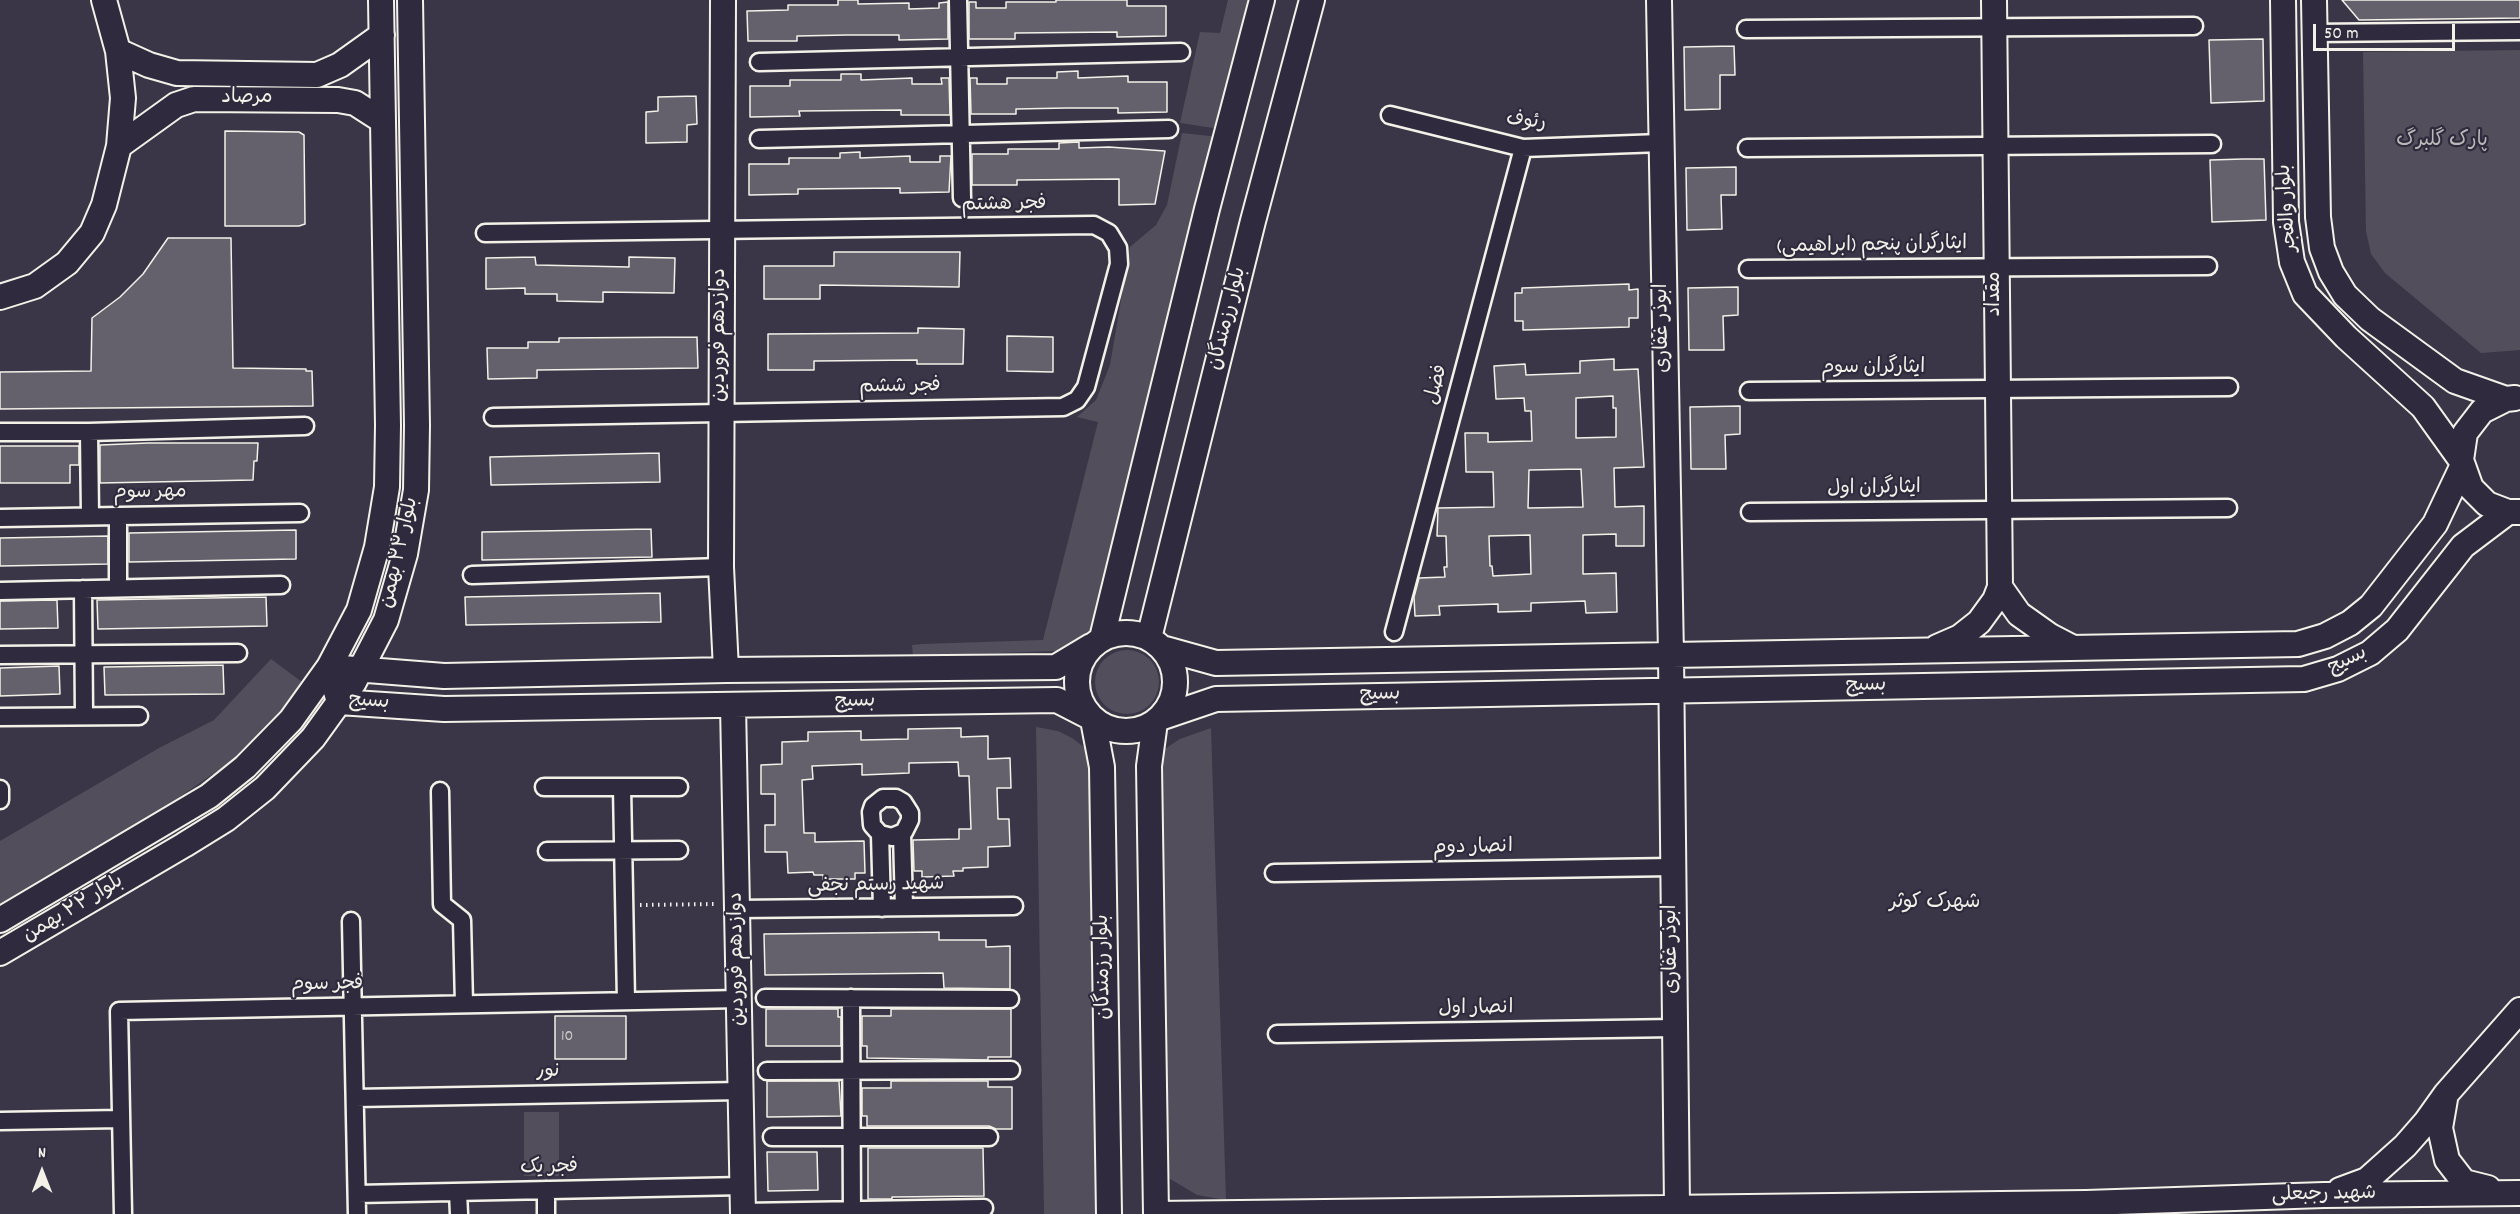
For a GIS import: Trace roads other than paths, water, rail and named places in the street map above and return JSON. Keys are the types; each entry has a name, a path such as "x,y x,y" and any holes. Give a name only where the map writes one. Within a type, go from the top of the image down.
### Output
{"main road":[{"path":"0,297 35,286 68,263 92,233 110,186 119,146 123,98 118,51 104,0"},
{"name":"بلوار ۲۲ بهمن","path":"0,920 209,796 245,767 291,720 329,667 359,610 377,547 387,487 381,0"},
{"name":"بلوار ۲۲ بهمن","path":"0,953 226,819 265,788 313,738 339,702 360,670 386,620 405,554 416,490 410,0"},
{"name":"دوازدهم فروردین","path":"723,0 721,567 726,670"},
{"path":"1096,642 1117,633 1133,633 1155,643 1172,664 1176,683 1172,702 1158,720 1140,730 1124,732 1107,728 1092,718 1079,701 1076,681 1080,663 1096,642 1262,0"},
{"name":"بلوار رزمندگان","path":"1155,643 1250,232 1312,0"},
{"name":"ابوذر غفاری","path":"1659,0 1672,691 1677,1206"},
{"name":"مقداد","path":"1994,0 2000,587"},
{"name":"بلوار والفجر","path":"2283,0 2286,222 2292,262 2305,294 2346,337 2423,407 2461,464 2471,488 2487,504 2514,512"},
{"name":"بلوار والفجر","path":"2314,0 2318,217 2322,248 2331,272 2345,296 2370,319 2455,381 2513,398"},
{"name":"مرصاد","path":"118,51 149,66 177,73 317,75 340,65 382,35"},
{"path":"230,74 230,98"},
{"name":"مرصاد","path":"119,146 176,105 194,99 338,100 354,104 383,121"},
{"name":"بسیج","path":"1155,643 1216,663 2298,644 2325,636 2350,623 2371,606 2435,524 2461,464 2465,433 2482,411 2513,398"},
{"name":"بسیج","path":"1158,720 1216,699 2304,679 2338,669 2370,653 2397,630 2463,546 2514,512"},
{"path":"2000,587 2019,614 2050,636 2074,649"},
{"path":"1926,651 1960,638 1979,622 1995,600 2000,587"},
{"name":"بسیج","path":"1092,718 1057,700 444,709 339,702 329,667 444,676 726,670 1056,667 1096,642"},
{"name":"دوازدهم فروردین","path":"733,705 743,1213"},
{"name":"بلوار رزمندگان","path":"1092,718 1102,767 1109,1214"},
{"path":"1156,1214 1149,766 1158,720"},
{"path":"2324,1195 2367,1180 2419,1130 2446,1094 2520,1010"},
{"path":"2446,1094 2440,1128 2447,1160 2464,1182 2512,1193"},
{"name":"شهید رجبعلی","path":"1156,1214 1531,1211 1677,1206 2086,1208 2324,1195 2512,1193"}],"street":[{"path":"958,0 962,198"},
{"path":"1746,29 2194,26"},
{"path":"2315,33 2520,31"},
{"path":"759,62 1181,52"},
{"name":"رئوف","path":"1390,115 1523,148 1660,143"},
{"path":"759,139 1169,129"},
{"path":"1747,148 2212,144"},
{"name":"فضل","path":"1394,632 1523,148"},
{"name":"فجر هشتم","path":"485,233 1094,225 1109,233 1118,248 1119,264 1086,387 1077,400"},
{"name":"ایثارگران پنجم (ابراهیمی)","path":"1748,269 2208,266"},
{"name":"ایثارگران سوم","path":"1749,391 2229,387"},
{"name":"فجر ششم","path":"493,417 721,411 1063,407 1077,400"},
{"path":"0,432 304,426"},
{"path":"89,432 90,516"},
{"name":"ایثارگران اول","path":"1750,512 2228,508"},
{"name":"مهر سوم","path":"0,518 300,513"},
{"path":"118,516 118,588"},
{"path":"472,575 721,567"},
{"path":"0,591 281,585"},
{"path":"83,589 84,716"},
{"path":"0,655 238,653"},
{"path":"0,717 139,716"},
{"path":"544,787 678,787"},
{"path":"622,787 626,1001"},
{"path":"0,789 0,800"},
{"path":"440,791 442,904 462,920 464,1004"},
{"path":"890,797 903,802 910,813 908,826 902,834 892,837 880,834 872,825 871,812 878,802 890,797"},
{"path":"880,834 882,908"},
{"path":"902,834 904,907"},
{"path":"546,851 679,850"},
{"name":"انصار دوم","path":"1274,873 1672,867"},
{"name":"شهید رستم نجفی","path":"738,907 1014,906"},
{"path":"351,921 357,1214"},
{"path":"765,998 1010,999"},
{"path":"851,998 852,1212"},
{"name":"فجر سوم","path":"123,1214 119,1011 740,999"},
{"name":"انصار اول","path":"1277,1034 1675,1028"},
{"path":"767,1071 1011,1070"},
{"name":"نور","path":"355,1098 741,1091"},
{"path":"0,1121 121,1119"},
{"path":"772,1137 989,1137"},
{"name":"فجر یک","path":"357,1194 743,1186"},
{"path":"546,1190 546,1214"},
{"path":"458,1192 459,1214"},
{"path":"743,1213 984,1208"}],"district":[{"name":"شهرک کوثر","path":"1935,904"}],"park label":[{"name":"پارک گلبرگ","path":"2442,142"}]}
